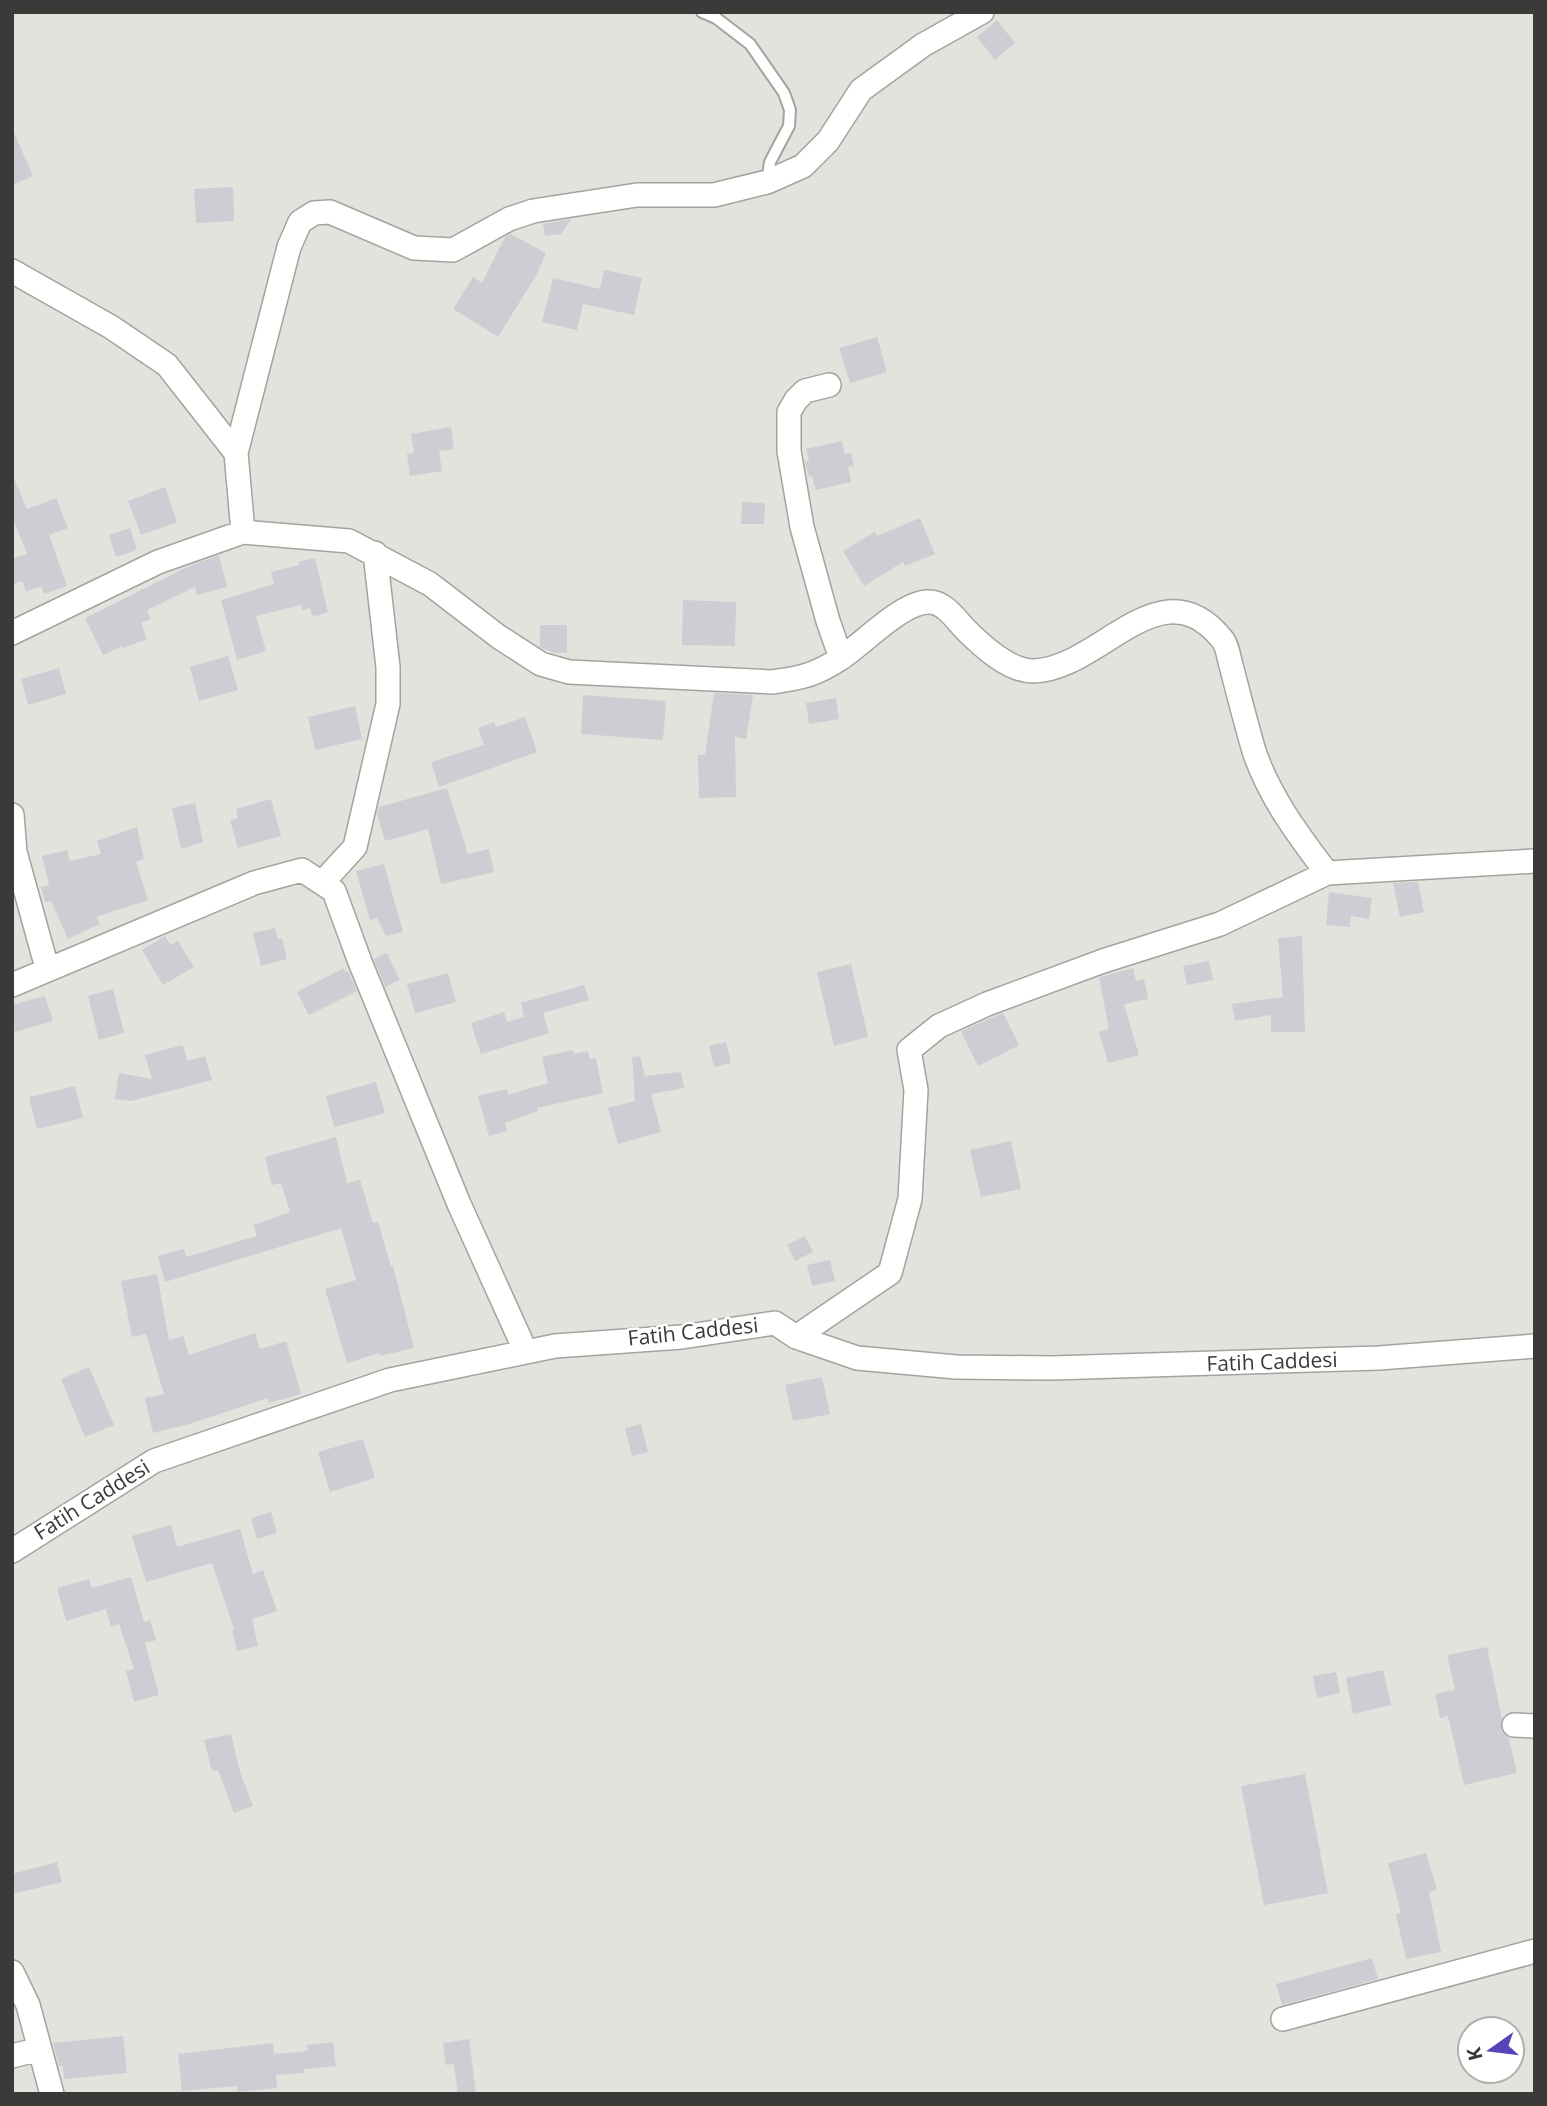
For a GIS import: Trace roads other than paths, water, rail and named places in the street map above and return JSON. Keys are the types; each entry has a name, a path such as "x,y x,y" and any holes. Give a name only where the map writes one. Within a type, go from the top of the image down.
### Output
{"street":[{"path":"243,533 236,453 289,247 300,222 314,213 330,212 415,248 453,250 509,219 533,211 637,195 714,195 767,182 803,166 828,141 861,90 923,44 982,12"},
{"path":"12,271 111,327 167,365 236,453"},
{"path":"829,385 805,391 796,400 789,412 789,451 803,527 828,621 841,658"},
{"path":"12,633 158,562 243,533 349,541 430,584 499,637 541,664 569,672 772,682 805,678 841,658 901,612 929,601 940,605 1008,664 1032,671 1058,665 1112,638 1134,622 1155,612 1178,611 1196,616 1224,640 1255,754 1286,818 1327,873"},
{"path":"322,883 355,847 388,704 388,667 375,553"},
{"path":"12,815 15,852 47,968"},
{"path":"796,1337 890,1273 910,1199 916,1090 909,1050 939,1026 987,1004 1103,961 1220,924 1327,873 1535,861"},
{"path":"12,985 254,883 302,870 334,891 365,975 459,1204 524,1350"},
{"name":"Fatih Caddesi","path":"12,1551 154,1461 390,1380 524,1350 620,1340 682,1338 775,1323 796,1337 857,1358 956,1367 1052,1368 1379,1358 1535,1346"},
{"path":"1283,2019 1535,1951"},
{"path":"12,1972 27,2005 52,2094"},
{"path":"12,2056 40,2049"}],"lane":[{"path":"702,12 716,18 750,44 784,93 790,110 789,126 770,162 767,182"}]}
